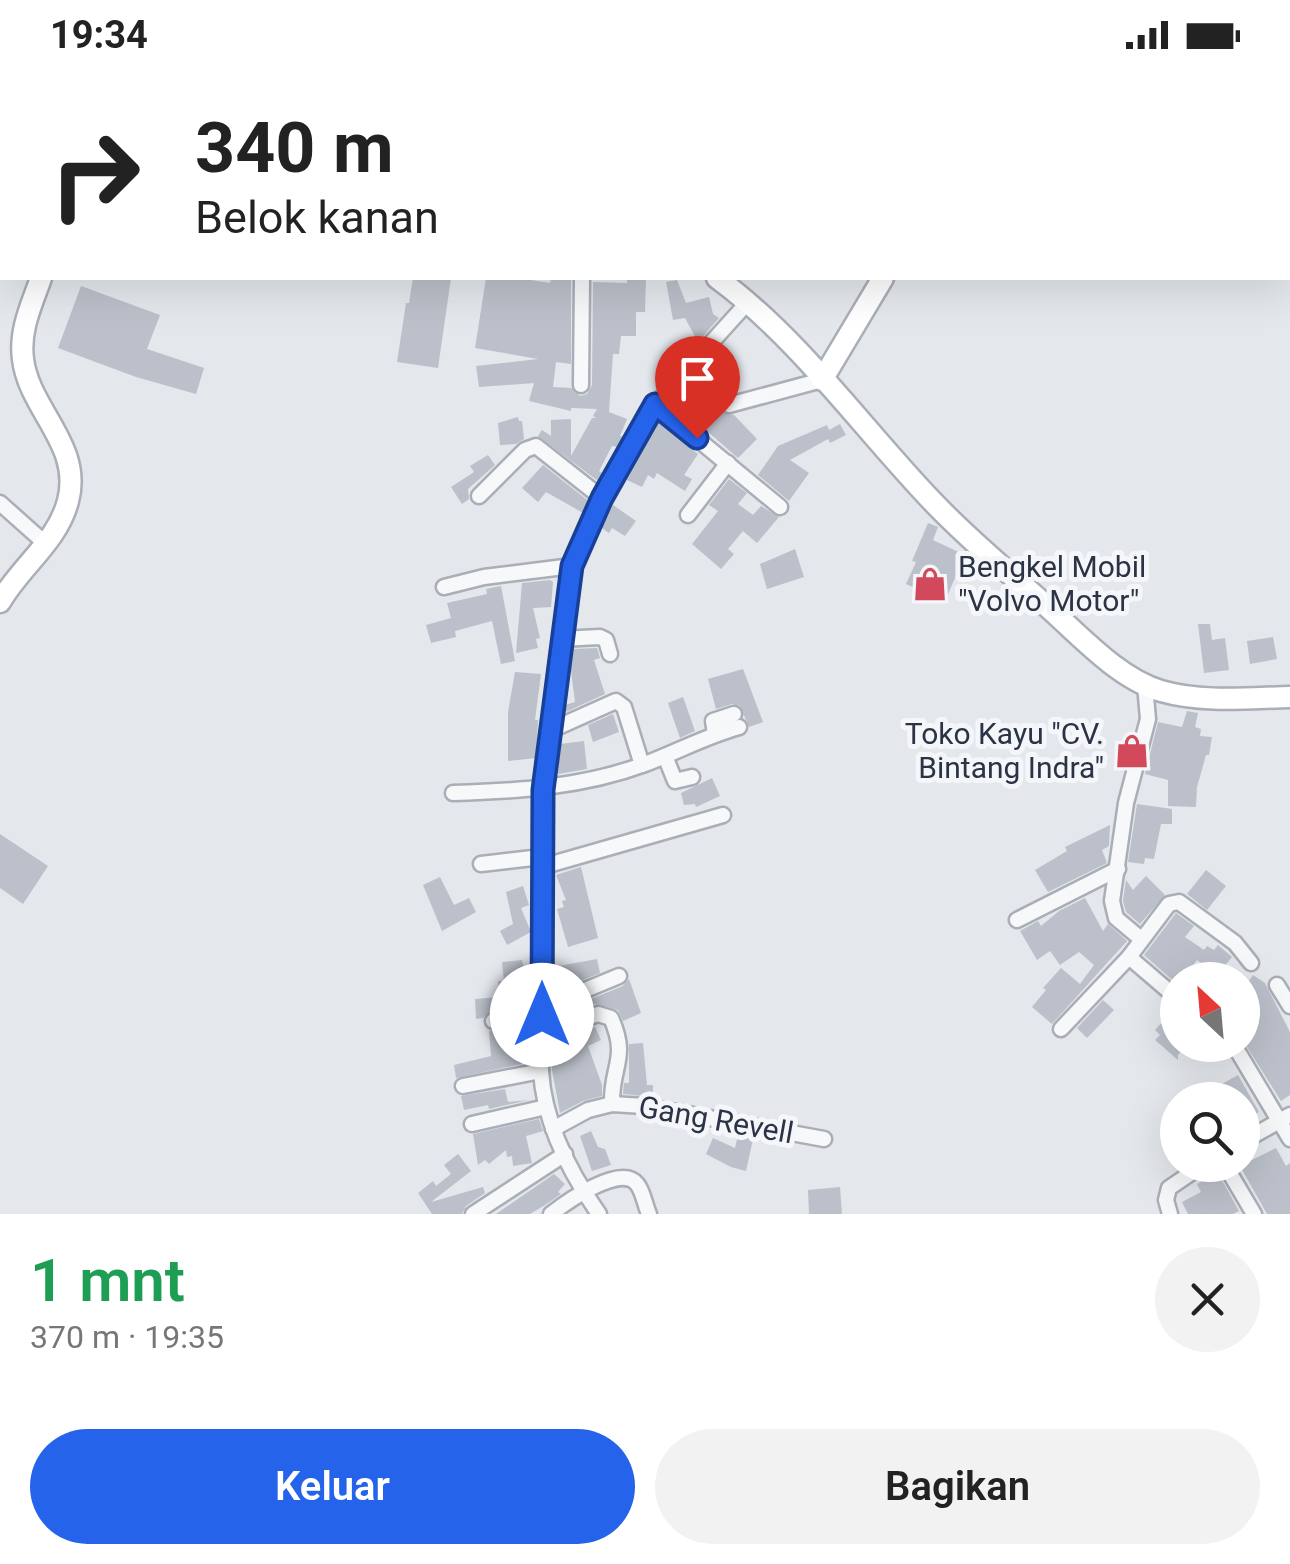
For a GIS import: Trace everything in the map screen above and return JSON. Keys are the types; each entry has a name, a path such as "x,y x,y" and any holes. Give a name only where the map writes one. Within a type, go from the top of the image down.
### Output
{"main road":[{"path":"0,602 59,525 72,474 67,452 23,361 26,322 40,280"},
{"path":"720,280 748,302 935,504 1083,639 1145,685 1162,692 1217,699 1290,697"},
{"path":"822,380 882,280"}],"street":[{"path":"581,385 582,280"},
{"path":"599,1214 564,1154 546,1106 541,1071 543,790 560,639 572,566 602,498 655,404 748,302"},
{"path":"729,404 822,380"},
{"path":"655,404 780,507"},
{"path":"478,496 525,450 536,446 602,498"},
{"path":"688,515 728,463"},
{"path":"0,503 46,544"},
{"path":"444,587 484,576 572,566"},
{"path":"560,639 600,637 606,640 610,654"},
{"path":"1141,939 1123,926 1113,911 1126,803 1148,719 1145,685"},
{"path":"548,731 616,701 624,707 642,765"},
{"path":"453,794 543,790 642,765 737,721"},
{"path":"665,756 675,781 692,777"},
{"path":"481,864 541,862 723,815"},
{"path":"1017,920 1118,870"},
{"path":"1060,1030 1129,957 1169,904 1179,902 1234,943 1250,962"},
{"path":"1129,957 1160,984"},
{"path":"494,1020 542,1011 619,976"},
{"path":"1277,985 1290,1006"},
{"path":"541,1036 598,1014 611,1018 621,1055 612,1080 612,1104"},
{"path":"1246,1062 1285,1118 1290,1139"},
{"path":"462,1086 541,1071"},
{"name":"Gang Revell","path":"554,1129 588,1110 612,1104 644,1106 824,1139"},
{"path":"472,1124 546,1106"},
{"path":"1260,1132 1285,1118"},
{"path":"473,1214 564,1154"},
{"path":"550,1214 583,1190 621,1178 638,1184 648,1214"},
{"path":"1170,1214 1166,1200 1170,1188 1178,1182"},
{"path":"1235,1182 1254,1214"}],"building":[{"path":"413,280 451,280 438,368 397,362"},
{"path":"486,280 571,280 571,364 556,362 553,387 571,388 580,396 587,394 592,385 593,282 646,280 645,312 636,312 636,336 621,336 619,354 613,354 609,412 627,419 620,436 623,437 618,447 612,446 598,481 538,436 542,430 551,436 551,420 571,419 571,456 592,418 596,418 593,416 597,409 571,411 529,401 534,383 479,387 476,366 538,359 475,348"},
{"path":"677,280 686,303 709,297 713,314 719,318 698,342 685,318 673,320 666,282"},
{"path":"81,286 160,315 147,349 204,368 196,394 58,348"},
{"path":"708,369 719,379 711,388 720,399 721,412 734,415 757,439 738,458 677,405"},
{"path":"518,417 524,439 500,445 498,423"},
{"path":"656,420 698,454 684,475 692,479 685,491 657,473 654,479 648,475 642,487 627,480"},
{"path":"840,424 846,435 830,443 828,439 790,460 809,473 789,501 758,475 778,446 827,425 829,430"},
{"path":"488,455 495,465 468,489 469,499 462,504 451,487 474,472 470,466"},
{"path":"543,465 591,503 585,514 546,492 538,502 522,488"},
{"path":"729,479 747,493 738,504 753,515 761,506 779,517 757,543 743,531 728,549 734,554 721,569 692,544 718,511 709,505"},
{"path":"613,505 636,521 625,536 612,528 609,533 602,528"},
{"path":"928,523 938,527 933,540 965,555 945,601 906,584"},
{"path":"795,549 804,577 767,589 760,564"},
{"path":"550,580 551,607 533,608 540,638 536,639 538,648 516,653 522,583"},
{"path":"501,586 515,661 501,664 492,621 455,631 456,637 431,643 426,625 451,618 447,603 487,594 486,589"},
{"path":"1198,624 1210,624 1212,640 1225,638 1229,670 1204,673"},
{"path":"1273,637 1277,659 1250,664 1247,641"},
{"path":"597,648 600,658 594,660 605,694 566,712 565,705 575,702 572,649"},
{"path":"743,669 763,722 749,727 740,706 716,709 708,679"},
{"path":"515,672 541,674 535,720 536,758 508,761 508,712"},
{"path":"683,697 695,731 680,738 668,703"},
{"path":"1187,711 1198,713 1195,727 1201,729 1200,736 1212,737 1209,755 1197,787 1196,807 1168,806 1168,780 1145,774 1158,722 1182,727"},
{"path":"613,714 619,732 593,742 588,725"},
{"path":"584,741 587,769 558,774 560,744"},
{"path":"712,778 720,796 696,807 684,805 681,793"},
{"path":"1137,804 1172,809 1172,824 1161,824 1154,859 1145,858 1144,864 1128,862"},
{"path":"1110,825 1109,846 1102,850 1107,863 1048,892 1035,870 1067,851 1065,847"},
{"path":"0,834 48,866 23,904 0,888"},
{"path":"581,867 598,938 568,947 557,909 564,907 562,901 566,900 556,875"},
{"path":"1206,870 1226,886 1207,910 1187,894"},
{"path":"1146,876 1165,895 1140,924 1126,912 1123,901 1126,880 1133,890"},
{"path":"440,877 454,905 469,898 476,912 442,931 423,885"},
{"path":"523,886 529,905 521,908 531,932 507,945 500,931 513,924 506,892"},
{"path":"1085,898 1103,931 1108,924 1127,941 1052,1024 1032,1007 1046,990 1043,988 1061,968 1080,984 1094,965 1079,952 1060,965 1050,951 1037,960 1020,931 1038,921 1041,926"},
{"path":"1176,913 1194,926 1185,937 1204,950 1207,946 1214,950 1218,945 1232,957 1228,962 1160,962 1160,969 1144,955"},
{"path":"597,959 600,973 563,988 559,966"},
{"path":"522,960 525,972 530,972 531,995 518,997 517,1007 491,1011 476,1019 475,999 500,997 498,981 504,981 502,962"},
{"path":"629,979 641,1013 623,1021 618,1010 595,1004 552,1020 552,1015 623,986"},
{"path":"1260,980 1290,1032 1290,1095 1281,1101 1256,1062 1260,1062"},
{"path":"1103,1000 1114,1010 1087,1038 1077,1028"},
{"path":"595,1027 601,1040 588,1046 602,1096 560,1113 552,1070 552,1043"},
{"path":"519,1029 522,1064 456,1078 454,1065 491,1056 489,1031"},
{"path":"643,1043 647,1085 653,1085 653,1097 623,1094 624,1083 629,1083 629,1044"},
{"path":"505,1089 508,1102 529,1100 464,1110 461,1096"},
{"path":"539,1119 543,1131 526,1136 532,1163 513,1166 512,1156 507,1157 506,1150 489,1164 485,1160 478,1165 473,1134"},
{"path":"591,1131 611,1165 592,1171 580,1136"},
{"path":"738,1135 753,1139 746,1171 706,1154 713,1138 735,1148"},
{"path":"1276,1148 1286,1166 1290,1163 1290,1214 1267,1214 1249,1182 1260,1182 1260,1156"},
{"path":"458,1154 471,1171 431,1202 483,1187 485,1193 466,1206 462,1214 432,1214 418,1193 451,1174 444,1165"},
{"path":"554,1174 565,1184 558,1192 561,1194 530,1214 496,1214"},
{"path":"1223,1182 1239,1211 1188,1214 1182,1202 1201,1192 1197,1184"},
{"path":"840,1187 842,1214 809,1214 808,1190"}],"place":[{"name":"Bengkel Mobil \"Volvo Motor\"","path":"930,584"},
{"name":"Toko Kayu \"CV. Bintang Indra\"","path":"1132,751"}],"route":[{"path":"542,1015 543,790 572,566 602,498 655,404 697,438"}]}
